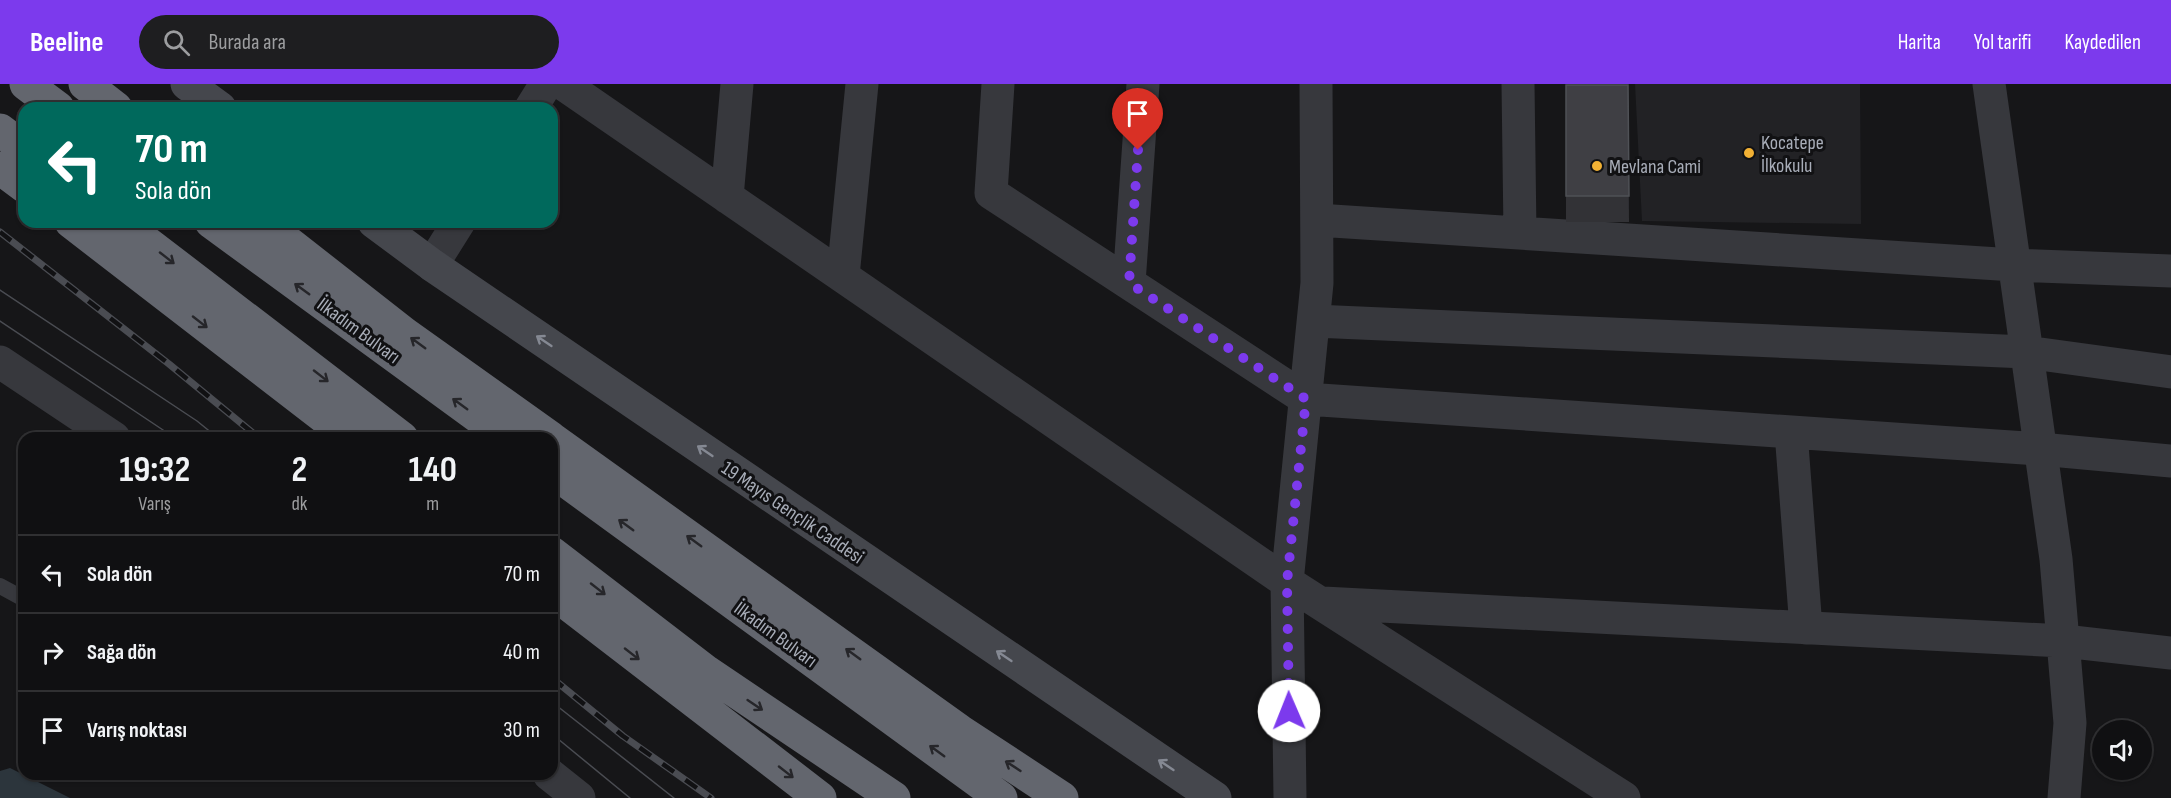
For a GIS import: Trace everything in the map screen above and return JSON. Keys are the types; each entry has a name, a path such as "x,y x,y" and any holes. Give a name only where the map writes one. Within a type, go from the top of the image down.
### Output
{"highway":[{"path":"26,84 50,102"},
{"path":"85,84 108,102"},
{"path":"0,130 18,144"},
{"path":"0,168 18,182"},
{"path":"78,228 343,432"},
{"path":"128,228 394,432"},
{"name":"İlkadım Bulvarı","path":"219,228 499,432"},
{"path":"270,228 405,334 541,432"},
{"path":"558,444 960,731 1062,798"},
{"name":"İlkadım Bulvarı","path":"558,475 1001,798"},
{"path":"558,558 706,672 894,798"},
{"path":"558,597 820,798"}],"main road":[{"path":"187,84 212,102"},
{"name":"19 Mayıs Gençlik Caddesi","path":"382,228 432,265 1215,798"}],"street":[{"path":"535,102 546,84"},
{"path":"562,84 605,97 727,197 1287,582 1624,798"},
{"path":"727,197 737,84"},
{"path":"843,276 862,84"},
{"path":"998,84 991,193 1306,399 2040,449 2171,461"},
{"path":"1129,283 1143,84"},
{"path":"1290,798 1287,582 1317,283 1316,84"},
{"path":"1518,84 1520,233"},
{"path":"1989,84 2056,559 2070,723 2064,798"},
{"path":"1317,219 2014,265 2171,271"},
{"path":"432,265 455,228"},
{"path":"1314,321 2026,352 2171,372"},
{"path":"0,362 105,432"},
{"path":"1791,432 1806,628"},
{"path":"1319,603 2064,641 2171,653"},
{"path":"556,780 579,798"}],"lane":[{"path":"0,586 18,595"}],"shaded area":[{"name":"Kocatepe İlkokulu","path":"1635,84 1860,84 1861,224 1642,221"},
{"path":"10,768 18,772 18,780 34,780 70,798 0,798 0,771"}],"building":[{"name":"Mevlana Cami","path":"1566,85 1628,85 1629,196 1566,196"}],"tram line":[{"path":"0,290 211,432"},
{"path":"0,321 166,432"},
{"path":"558,707 674,798"},
{"path":"558,739 630,798"}],"railway":[{"path":"0,232 252,432"},
{"path":"558,683 623,736 711,798"}],"place":[{"name":"Kocatepe İlkokulu","path":"1749,153"},
{"name":"Mevlana Cami","path":"1597,166"}],"route":[{"path":"1138,150 1129,283 1306,399 1287,582 1289,711"}]}
